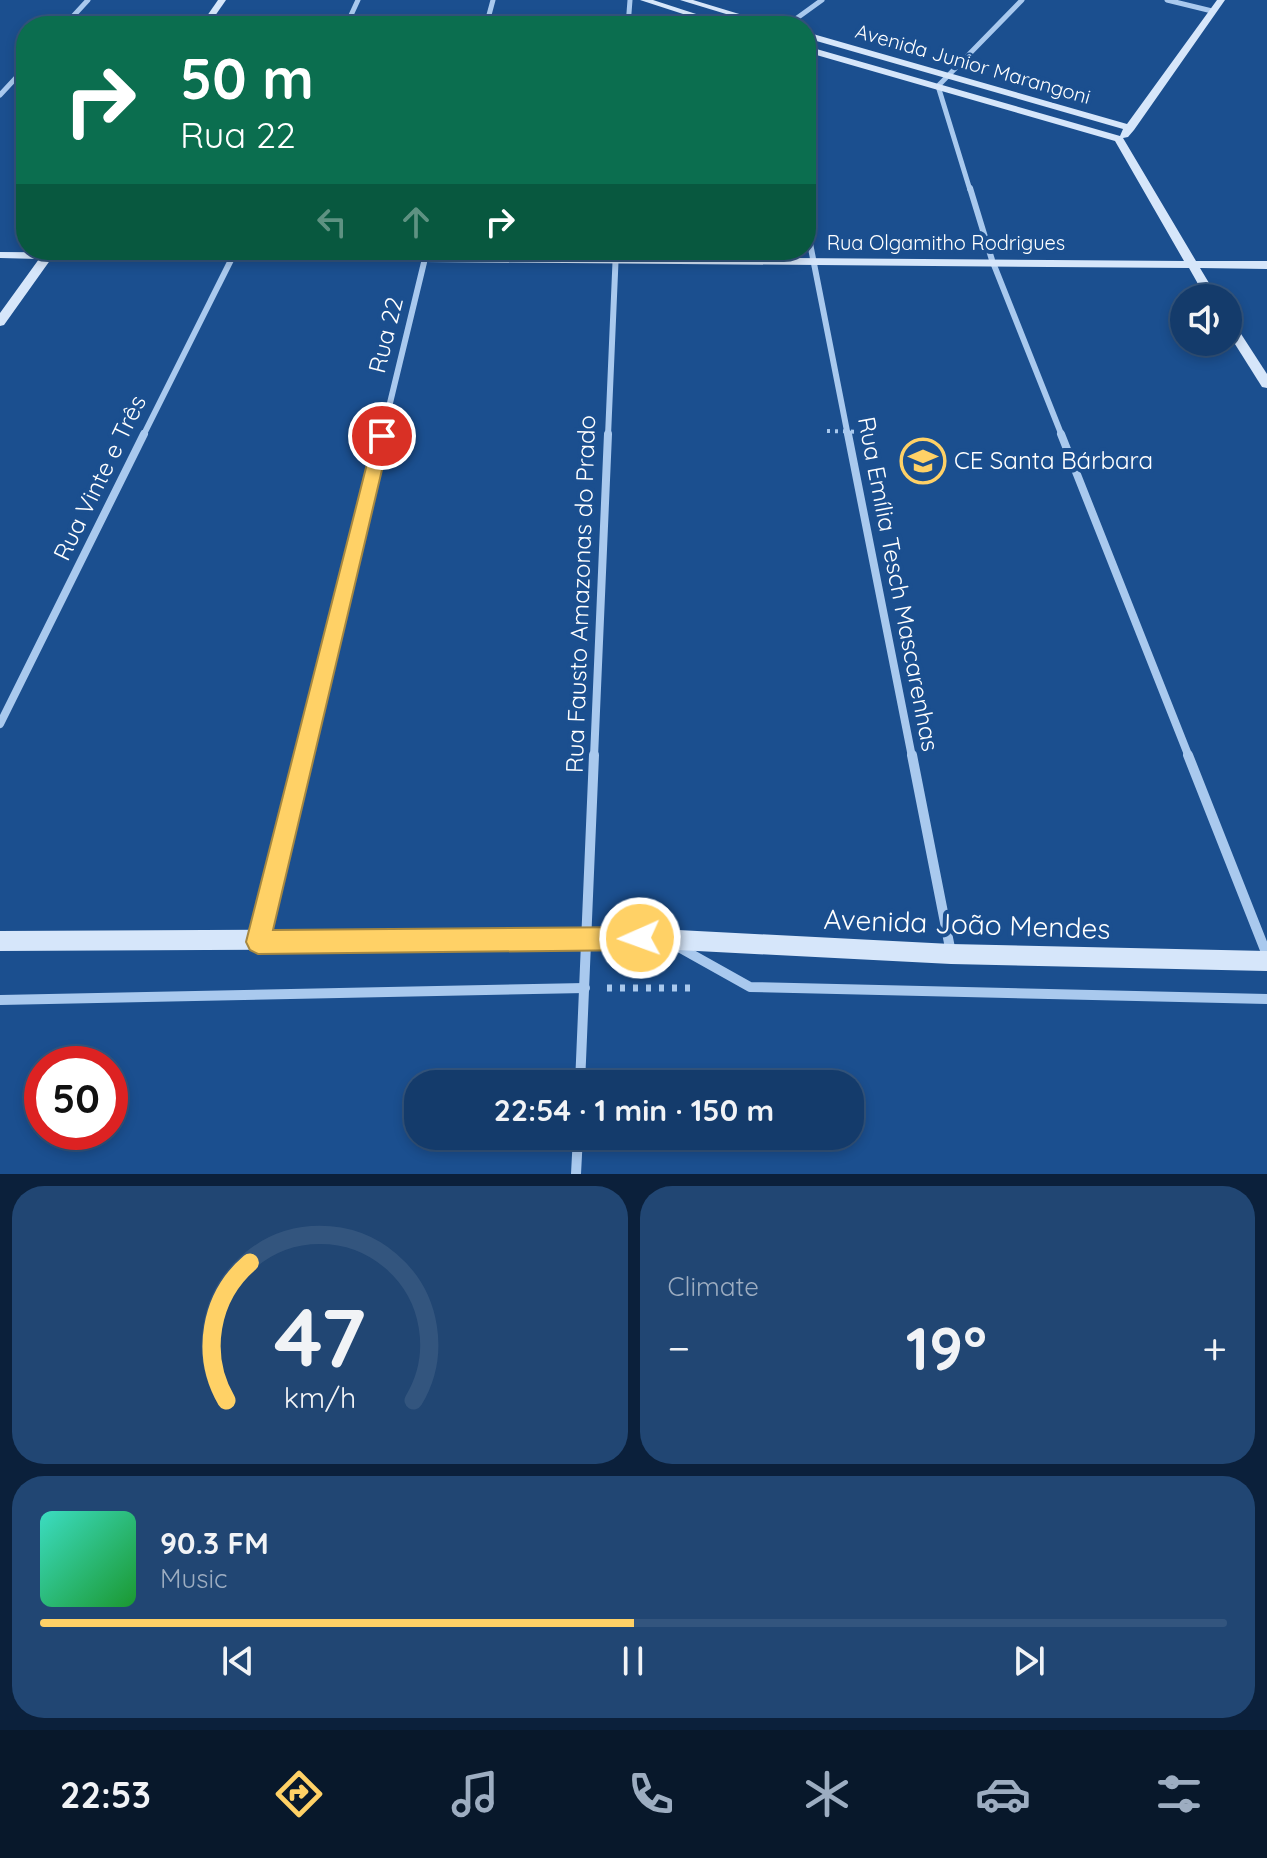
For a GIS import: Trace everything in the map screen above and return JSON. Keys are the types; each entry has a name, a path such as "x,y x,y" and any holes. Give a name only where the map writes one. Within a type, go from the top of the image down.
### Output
{"street":[{"path":"73,16 88,0"},
{"path":"644,0 696,16"},
{"path":"684,0 740,16"},
{"path":"800,16 822,0"},
{"path":"1022,0 938,86 992,260 1267,958"},
{"path":"1167,0 1212,11"},
{"path":"1203,284 1125,133 1221,0"},
{"name":"Avenida Junior Marangoni","path":"816,38 1125,133"},
{"name":"Avenida Junior Marangoni","path":"816,52 1125,133"},
{"path":"0,95 16,78"},
{"path":"0,322 44,260"},
{"name":"Rua Vinte e Três","path":"0,724 231,260"},
{"name":"Rua 22","path":"258,942 425,260"},
{"name":"Rua Fausto Amazonas do Prado","path":"581,1070 616,260"},
{"name":"Rua Olgamitho Rodrigues","path":"774,260 1267,265"},
{"name":"Rua Emília Tesch Mascarenhas","path":"813,261 951,954"},
{"path":"1242,345 1267,384"},
{"name":"Avenida João Mendes","path":"0,941 665,940 951,954 1267,958"},
{"name":"Avenida João Mendes","path":"665,940 750,987 1267,999"},
{"path":"0,1000 585,988"},
{"path":"576,1174 577,1150"}],"path":[{"path":"827,431 870,432"},
{"path":"585,988 750,987"}],"place":[{"name":"CE Santa Bárbara","path":"923,461"}],"route":[{"path":"382,436 258,942 640,938"}]}
